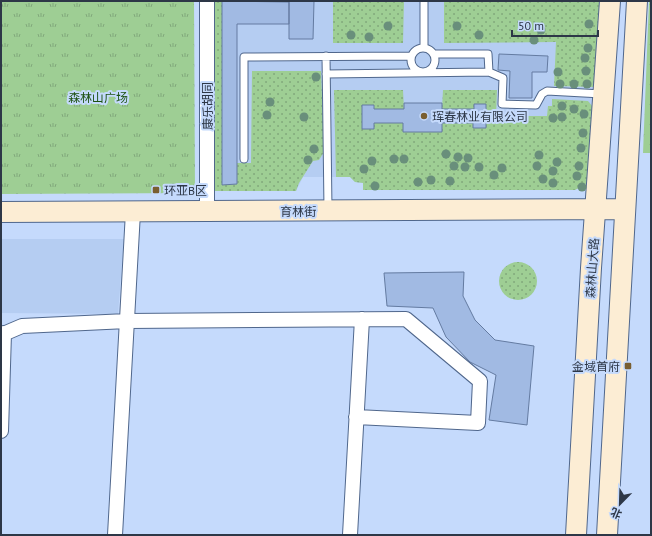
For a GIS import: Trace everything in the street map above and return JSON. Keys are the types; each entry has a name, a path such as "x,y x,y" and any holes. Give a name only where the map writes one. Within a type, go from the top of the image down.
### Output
{"main road":[{"name":"森林山大路","path":"576,535 591,268 610,1"},
{"path":"607,535 637,1"},
{"name":"育林街","path":"1,212 625,209"},
{"path":"591,268 604,264 622,270"}],"street":[{"name":"康乐胡同","path":"207,1 207,211"},
{"path":"115,535 133,212"},
{"path":"350,535 362,319"},
{"path":"1,432 3,334 22,326 127,321 406,319 480,381 478,423 356,417"}],"lane":[{"path":"424,1 424,48"},
{"path":"424,48 432,51 436,58 434,67 423,73 413,68 411,56 416,50 424,48"},
{"path":"434,54 488,54 489,72"},
{"path":"326,56 328,211"},
{"path":"244,158 244,57 411,56"},
{"path":"326,74 489,72 504,78 502,104 536,105 542,94 547,91 604,94"}],"shaded area":[{"path":"213,1 601,1 586,184 575,190 363,190 363,183 355,182 350,177 303,177 296,191 214,191"},
{"path":"1,239 124,239 118,314 1,313"}],"green space":[{"name":"森林山广场","path":"1,1 194,1 195,193 1,194"},
{"path":"213,1 222,1 222,184 237,184 237,163 251,163 252,71 321,71 324,152 319,160 313,161 299,183 296,191 214,191"},
{"path":"333,1 404,1 403,43 333,43"},
{"path":"444,1 601,1 596,86 554,86 556,42 444,43"},
{"path":"649,1 651,1 651,153 643,153"},
{"path":"334,90 403,90 404,109 374,109 373,105 362,106 362,129 374,129 374,123 403,123 404,132 442,132 442,123 473,123 473,128 486,128 486,104 474,104 474,109 442,109 443,90 497,90 496,116 547,116 548,106 552,106 552,99 588,101 597,112 592,178 586,184 575,190 363,190 363,183 355,182 350,177 336,177"},
{"path":"518,262 528,265 534,271 537,281 534,291 528,297 518,300 508,297 502,291 499,281 502,271 508,265"}],"building":[{"path":"222,1 289,2 289,24 237,24 237,184 222,185"},
{"path":"289,1 314,1 313,39 289,39"},
{"path":"499,54 548,56 547,72 532,72 532,98 509,98 510,71 498,70"},
{"name":"珲春林业有限公司","path":"404,103 442,103 442,109 474,109 474,104 486,104 486,128 473,128 473,123 442,123 442,132 403,132 403,123 374,123 374,129 362,129 362,105 374,105 374,109 404,109"},
{"path":"464,272 463,296 475,320 495,340 534,346 527,425 489,420 496,375 470,362 446,337 433,308 387,306 384,273"}],"place":[{"name":"珲春林业有限公司","path":"424,116"},
{"name":"环亚B区","path":"156,190"},
{"name":"金域首府","path":"628,366"}]}
